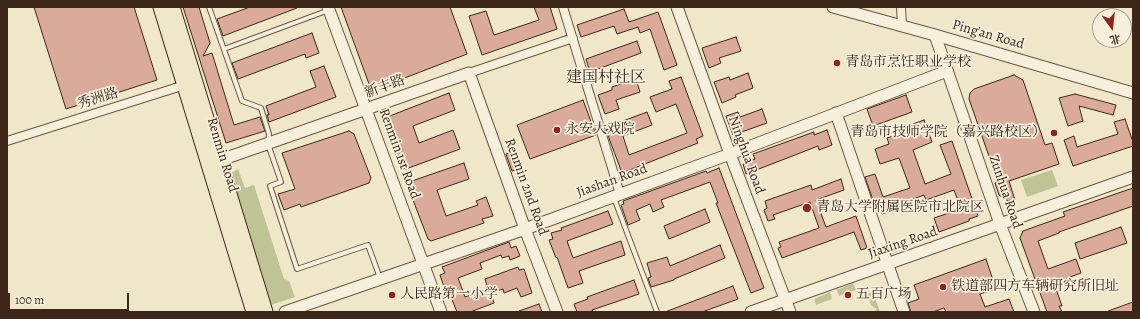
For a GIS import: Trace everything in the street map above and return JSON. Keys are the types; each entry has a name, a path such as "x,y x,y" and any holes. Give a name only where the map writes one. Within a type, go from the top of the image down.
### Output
{"main road":[{"name":"Renmin Road","path":"160,7 190,84"},
{"name":"Renmin Road","path":"173,7 190,84 253,312"},
{"name":"Renmin Road","path":"213,163 266,312"}],"street":[{"path":"563,7 617,195"},
{"name":"Ninghua Road","path":"676,7 790,312"},
{"name":"Ping'an Road","path":"833,7 1133,93"},
{"path":"901,7 902,26"},
{"name":"Renmin 1st Road","path":"329,8 441,312"},
{"name":"Zunhua Road","path":"935,35 1000,224 1034,312"},
{"name":"新丰路","path":"213,163 573,38"},
{"name":"Jiashan Road","path":"285,312 525,229 730,154 947,71"},
{"name":"Renmin 2nd Road","path":"469,73 525,229 557,312"},
{"name":"秀洲路","path":"7,141 190,84"},
{"path":"836,113 904,312"},
{"name":"Jiaxing Road","path":"751,312 1133,177"}],"lane":[{"path":"209,7 242,101 261,108 269,134 268,144 281,182 270,186 297,269 368,245 380,279"},
{"path":"224,50 329,8"},
{"path":"617,195 657,312"}],"green space":[{"path":"238,169 245,188 254,185 284,279 289,281 295,297 271,305 229,174"},
{"path":"1052,170 1058,186 1027,197 1021,180"},
{"path":"853,283 856,290 839,296 837,290"},
{"path":"830,292 832,299 816,305 814,299"},
{"path":"873,292 880,312 875,312 876,309 871,305 867,294"}],"building":[{"path":"34,7 134,7 157,80 66,109"},
{"path":"183,7 199,7 210,43 203,56 212,53 234,125 260,117 265,131 226,143"},
{"path":"250,7 297,8 223,36 217,19"},
{"path":"341,7 450,7 467,54 376,89 369,84"},
{"path":"534,7 550,7 557,29 482,55 469,16 486,11 494,35 539,20"},
{"path":"624,9 629,22 658,12 677,65 664,70 650,29 640,33 638,27 617,34 614,26 581,37 577,25"},
{"path":"312,33 319,53 306,58 305,54 238,79 232,63"},
{"path":"736,37 741,51 719,58 721,63 709,68 702,48"},
{"path":"637,41 641,53 590,72 586,59"},
{"path":"324,66 336,97 269,122 267,115 269,115 266,106 316,87 310,71"},
{"path":"748,73 753,88 735,95 736,97 722,103 714,82 729,77 730,80"},
{"path":"1014,75 1023,80 1045,145 1052,143 1059,164 1009,181 1015,200 1008,201 999,195 995,183 999,182 969,99 970,93 974,89"},
{"path":"681,77 703,136 696,139 698,143 622,173 606,130 616,126 615,124 647,112 652,125 623,136 629,155 687,133 676,104 656,112 650,97 672,89 669,81"},
{"path":"636,79 640,92 616,100 619,109 605,114 598,95 612,90 612,87"},
{"path":"449,93 455,110 413,126 419,143 453,130 460,149 406,169 400,167 384,123 387,117"},
{"path":"1075,94 1116,105 1113,115 1079,106 1083,121 1068,126 1059,98"},
{"path":"906,95 912,112 873,126 867,109"},
{"name":"永安大戏院","path":"583,100 596,135 530,159 517,125"},
{"path":"762,109 767,123 733,135 726,116 738,112 740,117"},
{"path":"1125,119 1133,146 1073,166 1064,140 1074,136 1077,147 1118,134 1114,122"},
{"path":"924,120 932,142 913,150 925,184 951,174 940,145 952,141 978,216 969,219 969,221 939,232 934,218 961,209 954,190 926,200 924,195 905,202 907,205 882,214 879,208 876,209 865,177 875,174 883,197 910,188 899,158 880,164 875,149 889,144 887,138 915,129 913,124"},
{"path":"827,130 832,145 819,150 818,146 746,174 743,164 755,159 753,154 814,132 814,135"},
{"path":"349,131 354,134 371,178 369,183 301,207 300,204 284,210 278,194 295,189 282,153"},
{"path":"512,152 518,169 512,171 506,154"},
{"path":"464,163 469,179 437,190 446,216 478,205 476,201 486,197 493,216 482,219 484,223 431,241 428,239 408,187 412,181"},
{"path":"719,168 764,288 751,293 716,203 718,203 710,182 661,200 664,207 653,212 650,204 636,210 640,220 628,225 621,205 624,204 623,201 706,171 707,173"},
{"path":"841,179 844,190 816,200 826,227 856,216 867,248 861,250 854,232 782,258 778,248 781,247 779,242 819,228 810,202 773,215 775,219 768,221 764,210 767,208 765,201 811,185 812,190"},
{"path":"1133,188 1133,206 1038,241 1048,269 1076,259 1081,273 1054,283 1062,306 1059,306 1062,312 1047,312 1020,238 1023,231 1065,216 1063,212"},
{"path":"705,209 710,222 669,239 664,226"},
{"path":"608,211 613,224 567,241 573,258 621,241 625,255 579,271 583,283 568,288 549,240 553,239 551,233"},
{"path":"1121,227 1127,243 1080,259 1075,243"},
{"path":"509,242 511,248 516,246 520,256 510,260 509,256 502,258 501,255 480,263 482,269 458,278 465,297 488,289 485,279 518,267 519,270 524,269 532,293 521,297 517,288 504,293 503,289 491,293 494,303 470,312 457,312 449,292 446,293 440,275 445,273 442,267"},
{"path":"720,245 725,258 674,280 651,287 648,278 651,277 647,263 667,257 670,266"},
{"path":"986,259 996,289 980,294 985,307 1009,299 1014,312 946,312 944,308 933,312 911,312 908,303 919,299 914,285"},
{"path":"634,280 639,294 592,310 593,312 577,312 574,304 588,299 587,297"},
{"path":"733,286 738,299 702,312 665,312"},
{"path":"1133,302 1133,312 1108,312 1108,311"},
{"path":"539,304 542,312 519,312 519,311"}],"place":[{"name":"青岛市烹饪职业学校","path":"837,63"},
{"name":"永安大戏院","path":"557,130"},
{"name":"青岛市技师学院（嘉兴路校区）","path":"1054,133"},
{"name":"青岛大学附属医院市北院区","path":"807,208"},
{"name":"铁道部四方车辆研究所旧址","path":"943,287"},
{"name":"人民路第一小学","path":"392,295"},
{"name":"五百广场","path":"848,295"}],"district":[{"name":"建国村社区","path":"606,78"}]}
